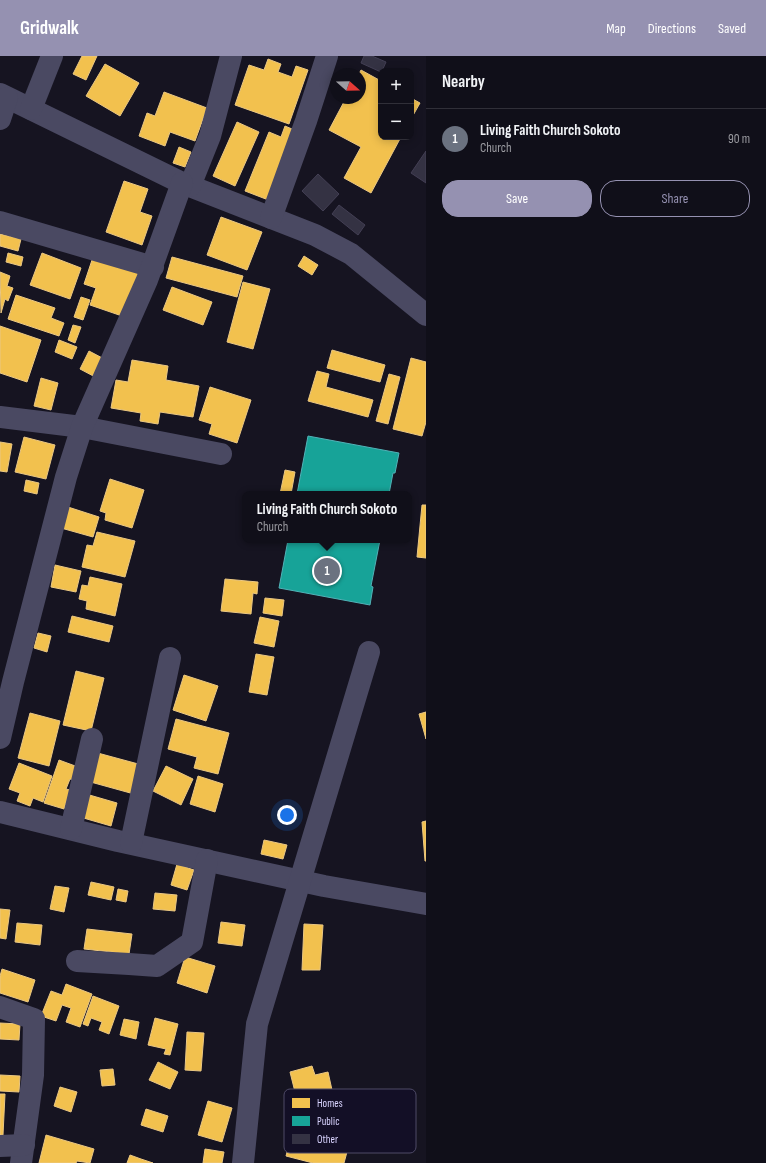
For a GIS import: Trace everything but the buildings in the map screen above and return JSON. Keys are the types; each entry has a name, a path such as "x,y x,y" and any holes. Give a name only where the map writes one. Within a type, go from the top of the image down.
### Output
{"street":[{"path":"31,109 52,56"},
{"path":"0,738 6,681 82,427 152,267 186,184 210,136 231,56"},
{"path":"271,218 306,121 327,56"},
{"path":"0,120 4,96 186,184 315,235 351,254 426,315"},
{"path":"0,222 152,267"},
{"path":"0,417 82,427 221,454"},
{"path":"243,1163 257,1024 369,652"},
{"path":"131,843 170,658"},
{"path":"71,829 92,739"},
{"path":"0,812 300,881 426,904"},
{"path":"77,961 157,966 192,942 207,860"},
{"path":"0,1007 34,1019 33,1075 23,1154 0,1146"}],"place":[{"name":"Living Faith Church Sokoto","path":"327,571"}]}
